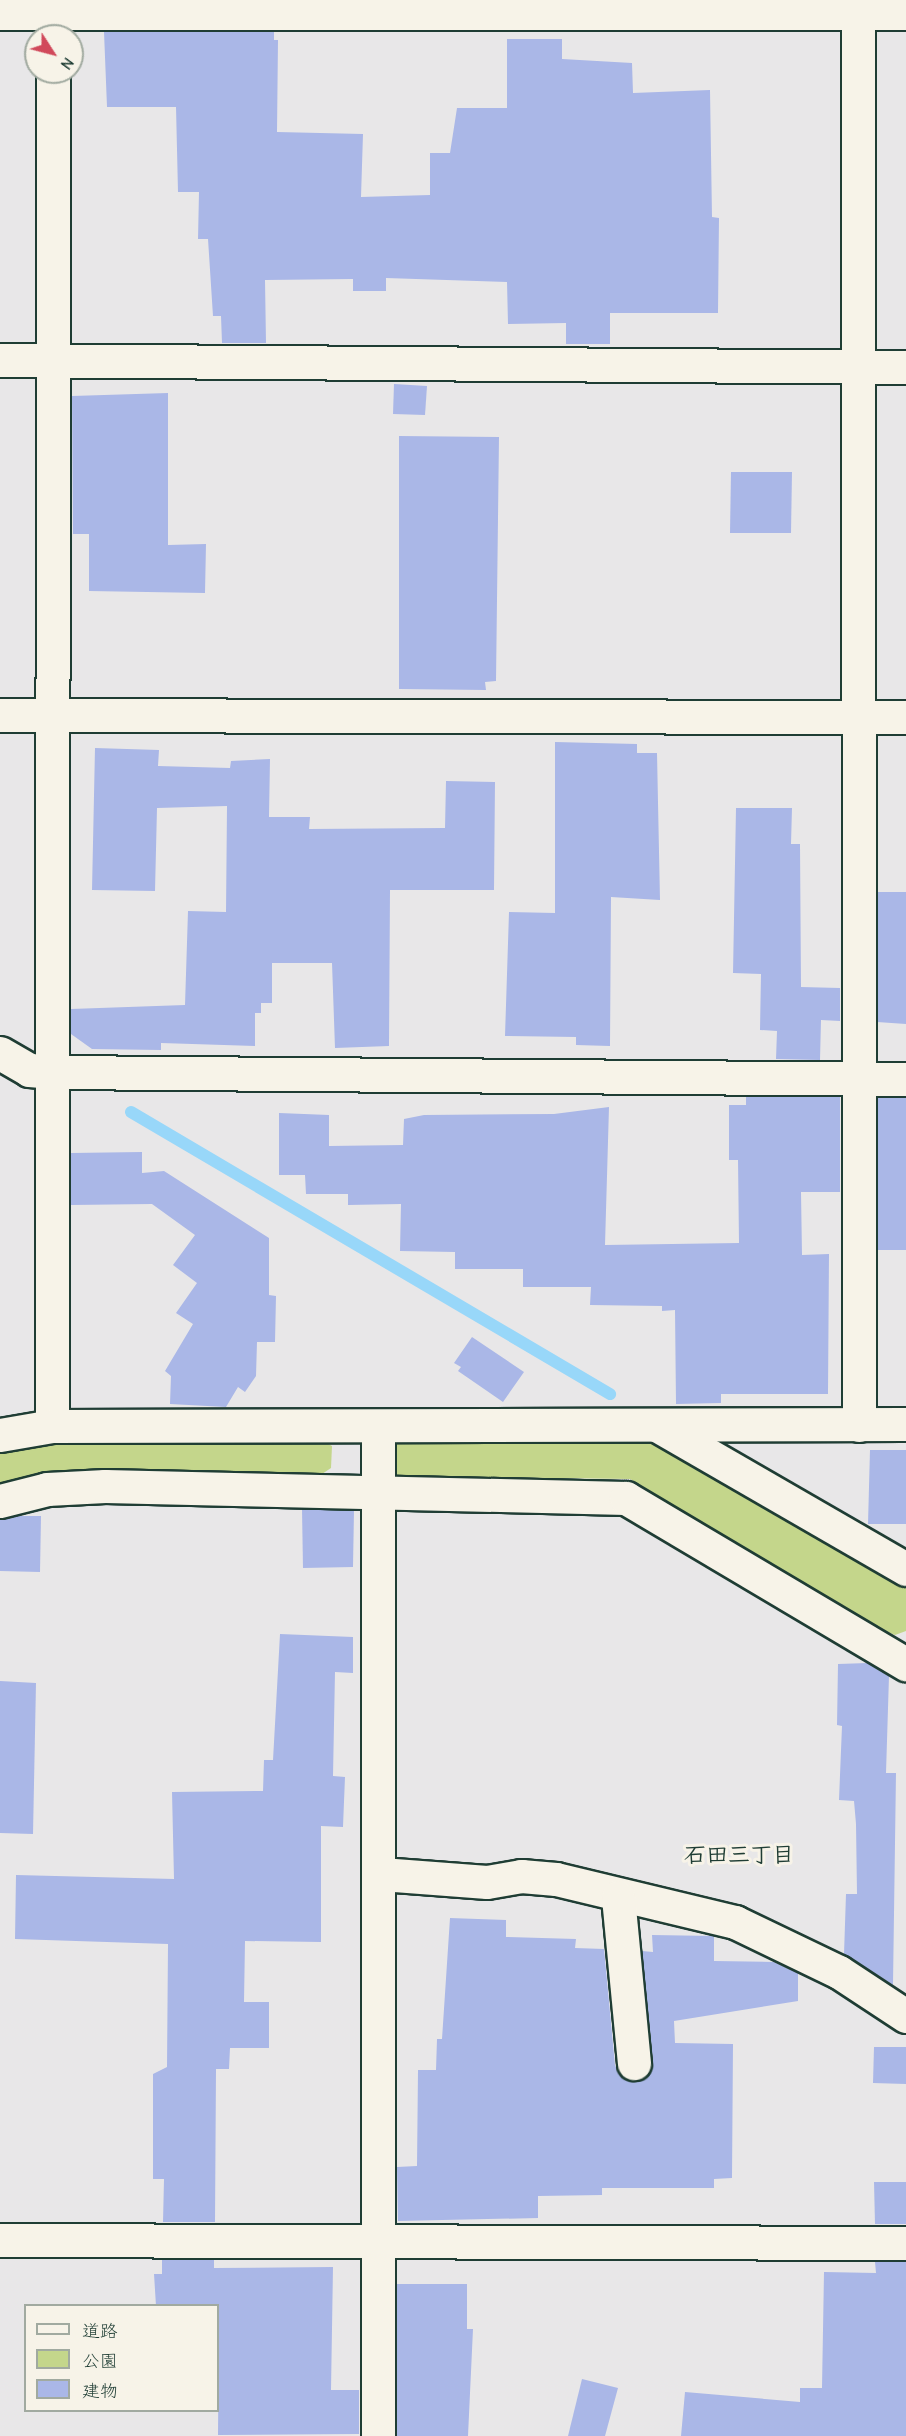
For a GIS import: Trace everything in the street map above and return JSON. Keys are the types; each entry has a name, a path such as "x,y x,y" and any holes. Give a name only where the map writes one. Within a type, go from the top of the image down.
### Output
{"street":[{"path":"0,13 53,16 858,6 906,13"},
{"path":"858,6 855,1079 859,1425"},
{"path":"52,1426 54,1072 49,359 53,84"},
{"path":"0,360 906,367"},
{"path":"0,715 906,717"},
{"path":"0,1053 29,1070 54,1072 906,1079"},
{"path":"0,1435 52,1426 378,1428 906,1424"},
{"path":"659,1426 906,1569"},
{"path":"378,1428 381,1874 378,2436"},
{"path":"0,1501 47,1489 105,1486 626,1498 906,1664"},
{"path":"381,1874 487,1882 521,1876 556,1879 618,1897 735,1922 839,1972 906,2016"},
{"path":"618,1897 634,2063"},
{"path":"0,2240 380,2244 906,2242"}],"green space":[{"path":"315,1437 332,1446 331,1468 319,1476 0,1488 0,1449 29,1440"},
{"path":"401,1438 653,1439 680,1450 906,1586 906,1631 895,1635 873,1626 630,1479 397,1476 388,1466 389,1446"}],"building":[{"path":"104,32 274,32 274,40 278,40 277,132 363,134 361,197 430,195 430,153 450,153 457,108 507,108 507,39 562,39 562,59 632,63 633,93 710,90 712,217 719,218 718,313 610,313 610,344 566,344 566,323 508,324 507,282 386,278 386,291 353,291 353,279 265,280 266,343 222,343 221,316 213,316 208,239 198,239 199,192 178,192 176,107 107,107"},
{"path":"394,384 427,386 425,415 393,414"},
{"path":"168,393 168,545 206,544 205,593 89,591 89,534 73,534 72,396"},
{"path":"399,436 499,437 496,681 485,682 486,690 399,689"},
{"path":"731,472 792,472 791,533 730,533"},
{"path":"555,742 637,744 637,753 657,753 660,900 611,897 610,1046 576,1045 576,1037 505,1036 509,912 555,913"},
{"path":"95,748 159,750 158,766 230,768 231,761 270,759 269,817 310,817 309,829 445,828 446,781 495,782 494,890 390,890 389,1046 335,1048 332,963 272,963 272,1003 261,1003 261,1013 255,1013 255,1046 161,1043 161,1050 92,1049 71,1034 71,1009 185,1005 188,911 226,912 227,806 157,808 155,891 92,890"},
{"path":"736,808 792,808 791,844 800,844 801,987 840,988 840,1021 821,1020 820,1060 776,1059 777,1031 760,1030 761,974 733,973"},
{"path":"877,892 906,892 906,1024 877,1022"},
{"path":"746,1097 840,1097 840,1192 801,1192 802,1255 829,1254 828,1394 721,1394 721,1403 676,1404 675,1310 662,1311 662,1306 590,1305 591,1287 523,1287 523,1269 455,1269 455,1252 400,1251 401,1204 348,1205 348,1194 306,1194 305,1175 279,1175 279,1113 329,1115 329,1146 403,1145 404,1119 424,1115 554,1114 609,1107 605,1245 739,1243 738,1160 729,1160 729,1105 746,1105"},
{"path":"878,1098 906,1098 906,1250 878,1250"},
{"path":"142,1152 142,1173 164,1171 269,1238 269,1295 276,1296 275,1342 257,1342 256,1376 245,1392 238,1387 226,1407 170,1404 171,1376 165,1371 193,1324 176,1313 197,1283 173,1265 195,1235 152,1204 71,1205 71,1153"},
{"path":"472,1337 524,1372 503,1402 458,1371 461,1367 454,1363"},
{"path":"870,1450 906,1450 906,1524 868,1524"},
{"path":"302,1509 354,1510 353,1567 303,1568"},
{"path":"41,1516 40,1572 0,1571 0,1519"},
{"path":"280,1634 353,1637 353,1673 335,1672 333,1776 345,1777 343,1827 321,1826 321,1942 245,1941 244,2002 269,2002 269,2048 230,2048 229,2069 216,2069 215,2222 163,2222 164,2179 153,2179 153,2074 167,2067 168,1944 15,1939 16,1875 174,1879 172,1792 263,1791 264,1760 273,1760"},
{"path":"868,1663 889,1676 886,1773 896,1773 893,1985 844,1954 846,1894 857,1894 856,1824 854,1801 839,1800 842,1726 837,1725 838,1664"},
{"path":"0,1681 36,1683 33,1834 0,1833"},
{"path":"450,1918 506,1920 506,1937 576,1939 575,1948 604,1949 615,2065 619,2074 635,2082 645,2078 653,2062 642,1951 653,1952 652,1935 714,1936 714,1961 774,1962 798,1973 798,2001 674,2021 675,2043 733,2044 732,2178 714,2179 714,2188 602,2188 602,2195 538,2196 538,2218 398,2221 397,2167 417,2166 418,2070 436,2070 437,2039 442,2039"},
{"path":"874,2047 906,2047 906,2084 873,2083"},
{"path":"874,2182 906,2182 906,2224 875,2224"},
{"path":"162,2259 214,2259 214,2268 333,2267 331,2390 359,2390 359,2434 218,2435 219,2304 156,2304 154,2274 162,2274"},
{"path":"875,2262 906,2262 906,2436 681,2436 685,2392 800,2402 800,2388 822,2388 824,2272 876,2273"},
{"path":"397,2284 467,2284 467,2329 473,2329 468,2436 397,2436"},
{"path":"582,2379 618,2388 605,2436 568,2436"}],"waterway":[{"path":"131,1112 610,1394"}],"district":[{"name":"石田三丁目","path":"739,1856"}]}
